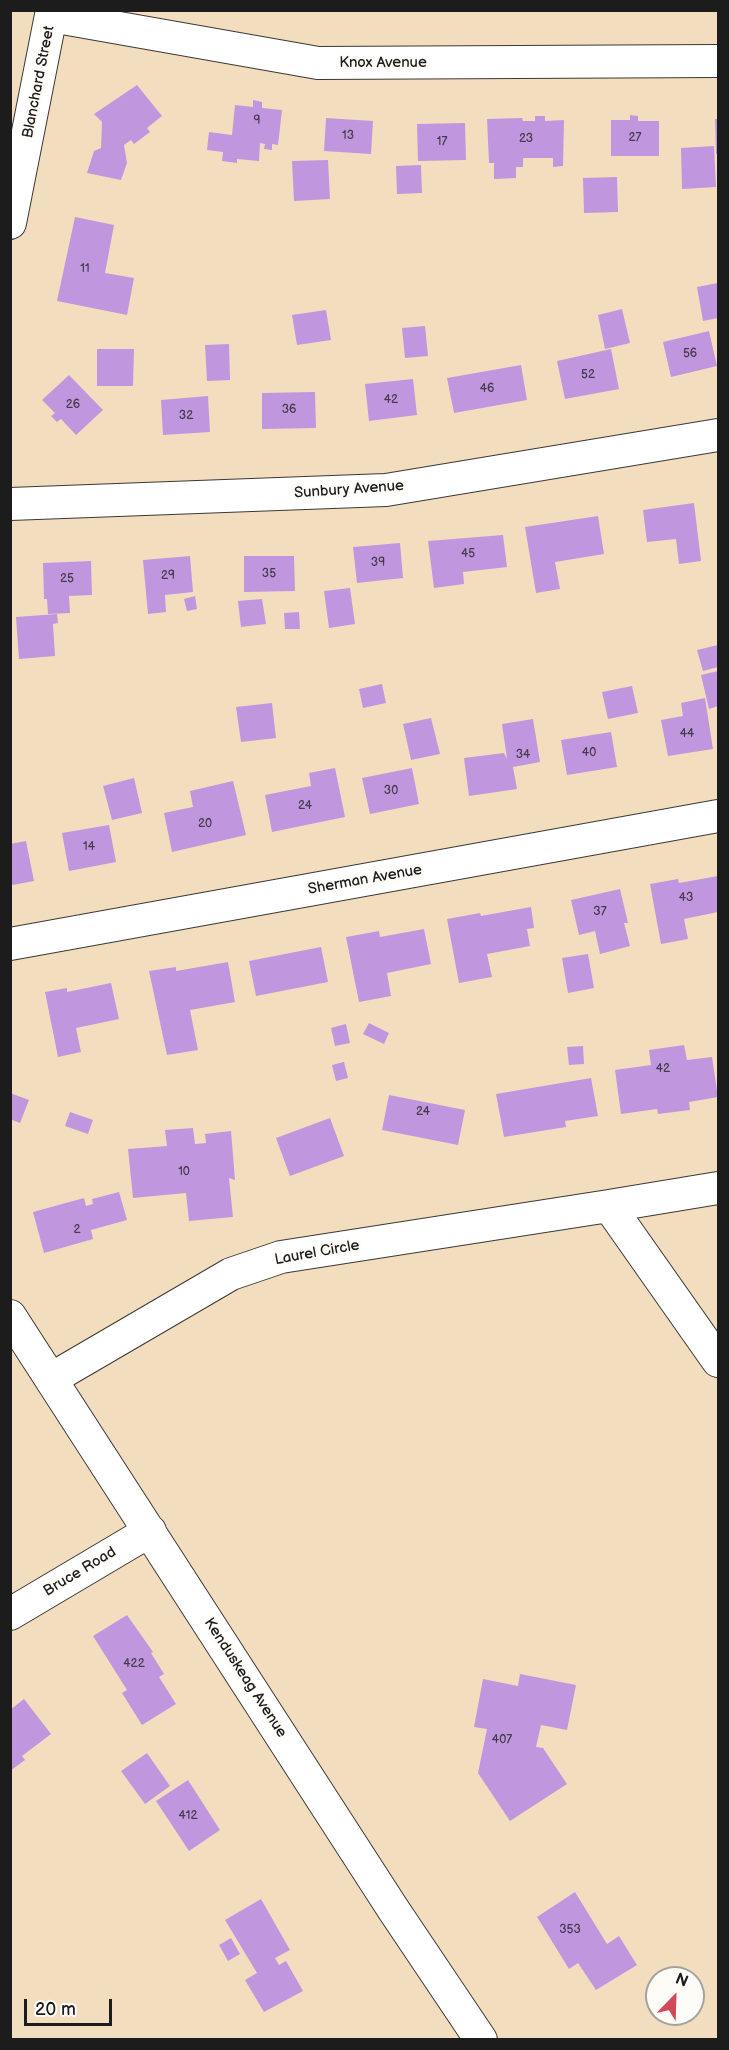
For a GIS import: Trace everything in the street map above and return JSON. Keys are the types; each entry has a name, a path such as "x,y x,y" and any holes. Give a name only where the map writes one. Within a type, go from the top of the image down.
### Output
{"street":[{"name":"Knox Avenue","path":"52,13 318,63 718,61"},
{"name":"Blanchard Street","path":"10,223 52,13"},
{"name":"Sunbury Avenue","path":"10,504 386,490 718,435"},
{"name":"Sherman Avenue","path":"10,944 718,816"},
{"name":"Laurel Circle","path":"51,1379 231,1274 281,1257 718,1188"},
{"path":"609,1206 718,1361"},
{"name":"Kenduskeag Avenue","path":"10,1316 393,1909 481,2040"},
{"name":"Bruce Road","path":"10,1614 150,1531"}],"building":[{"path":"137,85 162,116 147,128 150,132 134,144 131,140 124,145 127,163 121,180 87,173 94,151 101,148 102,122 94,114"},
{"path":"253,100 262,102 262,108 282,110 278,145 272,144 272,150 264,149 265,144 260,143 259,161 237,159 237,163 222,161 223,152 207,150 209,132 232,135 235,105 253,107"},
{"path":"630,115 638,116 638,121 659,121 659,156 611,156 611,120 630,120"},
{"path":"535,116 545,116 545,121 564,120 563,166 553,167 553,158 523,158 523,167 516,167 516,178 494,179 494,163 489,163 487,119 522,118 523,121 535,121"},
{"path":"326,118 373,121 371,154 324,151"},
{"path":"715,119 718,119 718,154 716,154"},
{"path":"465,123 466,160 418,161 417,124"},
{"path":"714,146 716,187 682,189 681,148"},
{"path":"328,160 330,199 294,201 292,161"},
{"path":"421,165 422,193 397,194 396,166"},
{"path":"617,177 618,212 584,213 583,178"},
{"path":"75,217 114,225 105,273 134,278 127,315 57,301"},
{"path":"718,283 718,318 703,321 697,287"},
{"path":"622,309 630,343 605,349 598,315"},
{"path":"326,310 331,340 297,345 292,315"},
{"path":"425,326 428,356 405,358 402,328"},
{"path":"709,331 717,366 671,377 663,342"},
{"path":"229,344 230,380 207,381 205,345"},
{"path":"97,349 134,349 133,386 97,386"},
{"path":"611,349 619,389 565,399 557,361"},
{"path":"521,365 527,400 454,413 447,378"},
{"path":"69,375 103,410 76,435 61,419 57,422 51,416 55,413 42,400"},
{"path":"413,379 417,415 369,421 365,384"},
{"path":"315,392 316,428 262,429 262,393"},
{"path":"208,396 210,432 163,435 161,400"},
{"path":"694,503 701,561 679,564 676,539 647,542 643,510"},
{"path":"598,516 604,554 555,562 560,589 536,593 525,527"},
{"path":"503,535 507,567 463,572 464,584 434,588 428,541"},
{"path":"400,543 403,578 357,583 353,547"},
{"path":"190,556 193,592 165,595 166,612 148,614 143,560"},
{"path":"244,556 294,556 295,591 244,592"},
{"path":"91,561 92,595 69,596 70,613 48,614 47,599 44,599 43,563"},
{"path":"350,588 355,624 329,628 324,591"},
{"path":"195,596 197,609 187,611 184,599"},
{"path":"262,599 266,624 241,627 238,601"},
{"path":"299,612 300,629 285,629 284,613"},
{"path":"57,614 58,623 53,624 55,656 19,659 16,617"},
{"path":"718,645 718,667 703,671 697,650"},
{"path":"718,671 718,706 709,709 701,675"},
{"path":"382,684 386,703 363,708 359,689"},
{"path":"632,686 638,713 608,719 602,692"},
{"path":"705,698 713,749 668,756 661,720 683,716 681,703"},
{"path":"272,703 276,738 241,742 236,707"},
{"path":"431,718 440,754 411,760 403,724"},
{"path":"533,719 540,762 513,767 517,789 469,796 464,758 504,753 507,759 502,724"},
{"path":"611,732 617,767 567,775 561,740"},
{"path":"335,768 345,817 272,832 265,795 311,786 309,773"},
{"path":"412,768 419,804 370,814 362,778"},
{"path":"134,778 142,813 112,820 103,786"},
{"path":"233,781 246,835 172,852 164,813 193,807 190,791"},
{"path":"109,825 116,862 69,871 62,833"},
{"path":"26,841 34,881 13,885 10,881 10,844"},
{"path":"718,876 718,912 684,919 688,939 661,944 650,884 678,879 679,883"},
{"path":"620,889 628,923 624,923 630,946 600,954 595,931 579,935 571,900"},
{"path":"531,907 534,928 527,929 530,946 487,954 492,977 459,983 447,919 480,913 481,916"},
{"path":"424,929 431,964 387,973 391,996 359,1002 346,937 379,931 380,937"},
{"path":"321,947 328,982 256,996 249,961"},
{"path":"588,954 594,988 568,993 562,958"},
{"path":"228,962 235,1002 190,1010 198,1050 167,1055 149,971 176,967 176,971"},
{"path":"111,983 119,1019 76,1028 81,1052 58,1057 45,992 67,988 67,992"},
{"path":"369,1023 389,1033 384,1044 363,1034"},
{"path":"346,1024 350,1043 335,1046 331,1028"},
{"path":"684,1045 687,1060 712,1057 718,1097 689,1102 690,1110 658,1114 657,1109 621,1114 615,1070 651,1065 649,1050"},
{"path":"583,1046 584,1064 569,1065 567,1047"},
{"path":"344,1062 348,1078 336,1081 332,1065"},
{"path":"591,1078 598,1116 565,1121 566,1127 504,1137 496,1094"},
{"path":"10,1093 29,1100 20,1123 10,1119"},
{"path":"389,1095 465,1110 458,1145 382,1130"},
{"path":"70,1112 93,1120 88,1134 65,1126"},
{"path":"330,1118 344,1156 290,1176 276,1138"},
{"path":"193,1128 195,1144 206,1143 205,1134 231,1131 235,1180 229,1178 233,1217 189,1221 186,1193 133,1198 128,1149 167,1146 165,1130"},
{"path":"119,1192 127,1220 91,1230 93,1239 44,1253 33,1212 84,1198 86,1206 93,1204 92,1199"},
{"path":"127,1615 153,1652 151,1653 164,1674 159,1677 176,1704 142,1725 122,1693 127,1690 93,1636"},
{"path":"520,1674 576,1685 567,1730 541,1725 536,1747 543,1748 567,1784 510,1821 478,1773 487,1729 474,1727 483,1679 518,1686"},
{"path":"24,1699 51,1734 22,1756 25,1760 10,1771 10,1710"},
{"path":"147,1753 170,1786 145,1804 121,1771"},
{"path":"188,1780 220,1830 189,1851 156,1801"},
{"path":"575,1892 607,1944 619,1936 637,1965 596,1990 578,1963 569,1969 537,1917"},
{"path":"261,1899 290,1950 275,1958 279,1965 286,1961 303,1991 264,2012 245,1980 257,1973 225,1920"},
{"path":"231,1938 240,1954 228,1961 219,1945"}]}
